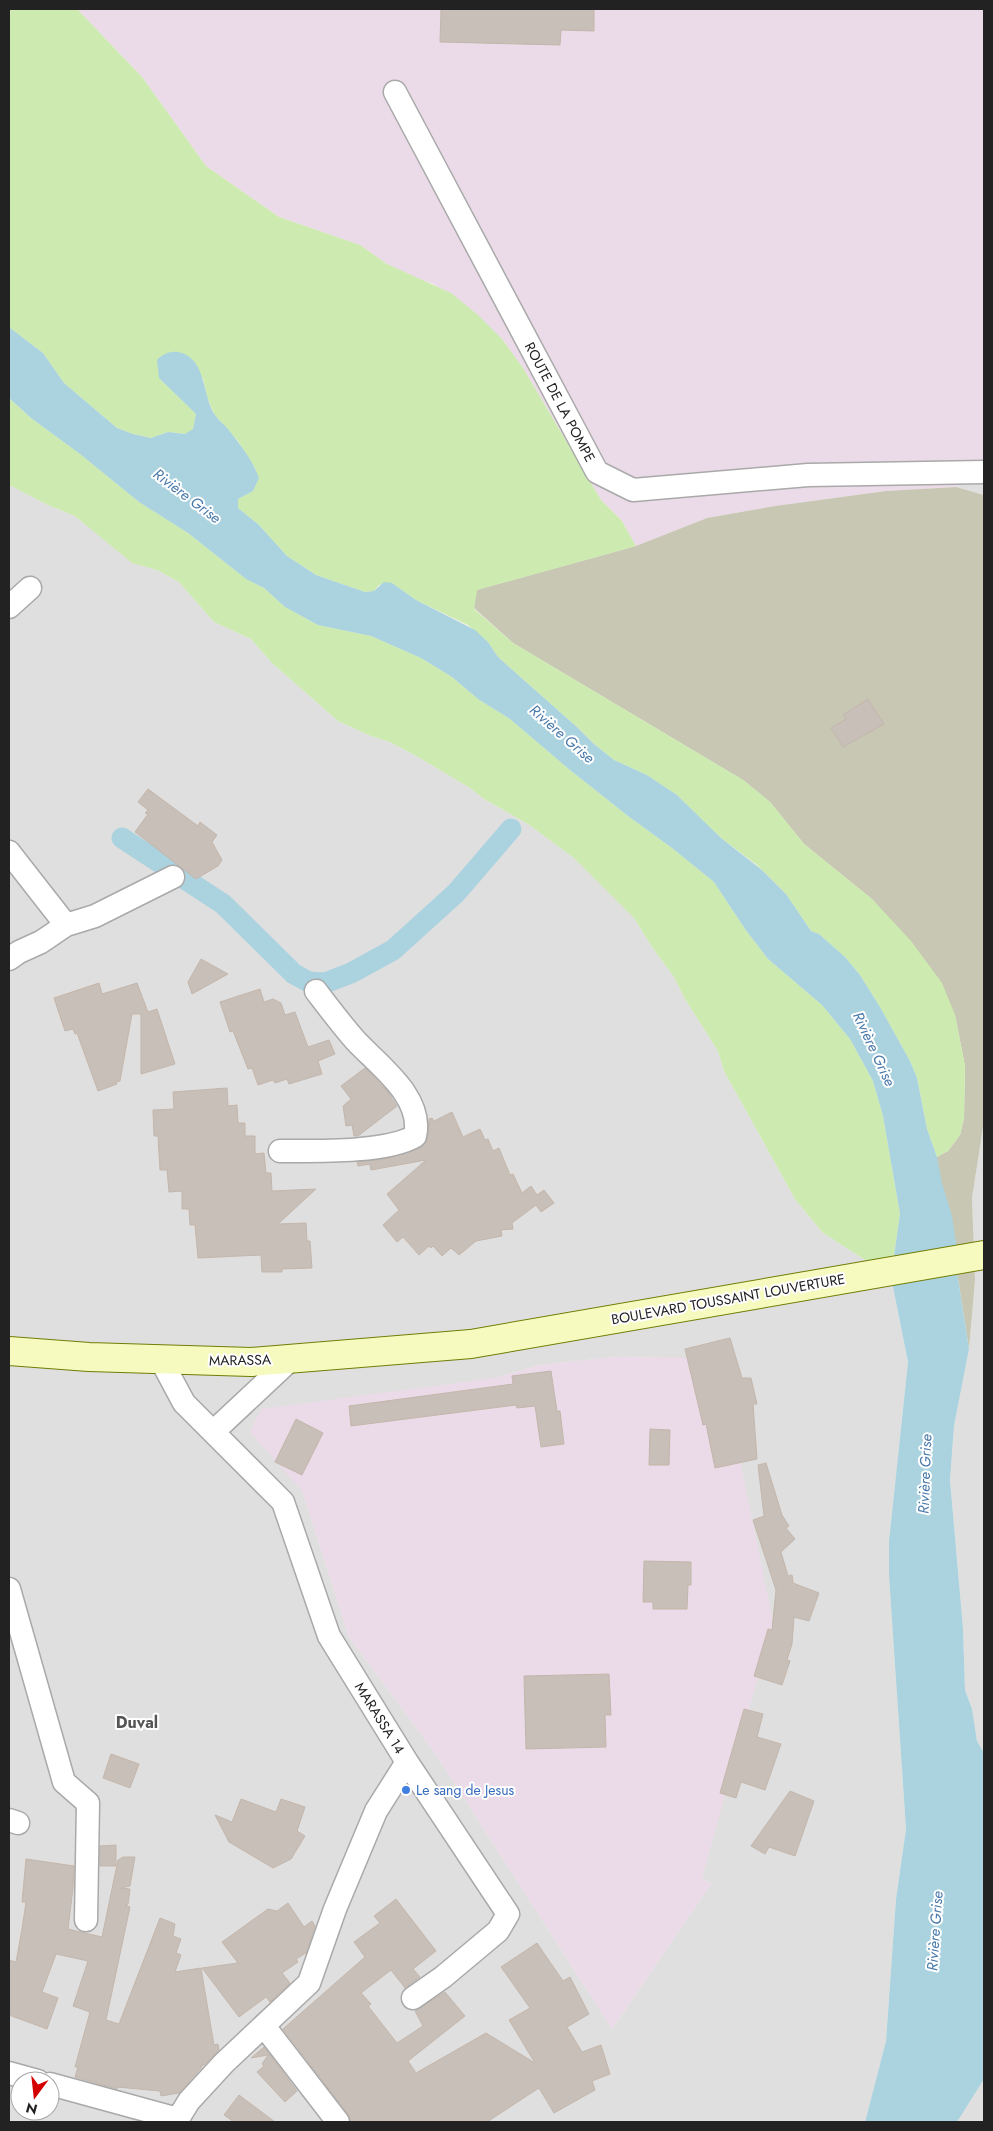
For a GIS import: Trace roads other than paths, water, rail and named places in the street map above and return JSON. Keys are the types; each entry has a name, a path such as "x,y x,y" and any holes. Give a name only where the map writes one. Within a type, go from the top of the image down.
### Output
{"main road":[{"name":"BOULEVARD TOUSSAINT LOUVERTURE","path":"471,1344 984,1255"},
{"name":"MARASSA","path":"9,1351 161,1360 251,1362 471,1344"}],"street":[{"name":"ROUTE DE LA POMPE","path":"395,92 598,472 634,490 808,475 984,472"},
{"path":"9,607 30,588"},
{"path":"9,852 66,925"},
{"path":"9,959 41,942 66,925 95,916 172,877"},
{"path":"280,1152 333,1151 391,1145 407,1141 415,1136 417,1126 414,1115 401,1087 384,1067 363,1049 340,1024 316,991"},
{"path":"213,1432 291,1359"},
{"name":"MARASSA 14","path":"161,1360 184,1403 283,1502 329,1636 408,1762 376,1811 336,1909 309,1983 212,2076 189,2102 177,2121"},
{"path":"9,1588 64,1782 88,1802 86,1920"},
{"path":"408,1762 508,1914 498,1931 413,1998"},
{"path":"264,2026 338,2122"},
{"path":"60,2087 177,2121"}],"water":[{"name":"Rivière Grise","path":"9,327 43,353 64,383 117,428 151,438 168,432 185,434 193,429 196,414 159,378 157,360 172,352 187,355 199,369 215,415 242,447 259,478 253,491 238,499 238,508 258,524 287,556 316,575 365,592 374,591 384,582 392,583 416,600 475,630 488,642 498,657 594,744 614,760 647,775 677,795 721,838 762,870 786,894 811,931 819,934 845,957 860,975 910,1061 917,1078 927,1129 937,1157 942,1183 952,1216 956,1243 957,1272 969,1349 954,1426 950,1480 963,1628 965,1690 972,1709 977,1741 984,1753 984,2079 957,2122 865,2122 886,2041 896,1899 906,1829 889,1576 889,1541 908,1362 891,1277 900,1214 883,1116 873,1081 850,1039 822,1005 768,959 745,929 714,882 570,770 510,719 478,699 452,677 421,658 371,636 318,625 285,607 264,588 246,579 188,533 139,502 80,454 31,418 9,398"}],"waterway":[{"path":"122,838 223,904 294,974 309,982 325,983 351,973 393,950 456,893 511,829"}],"place":[{"name":"Le sang de Jesus","path":"406,1790"}],"district":[{"name":"Duval","path":"137,1722"}]}
